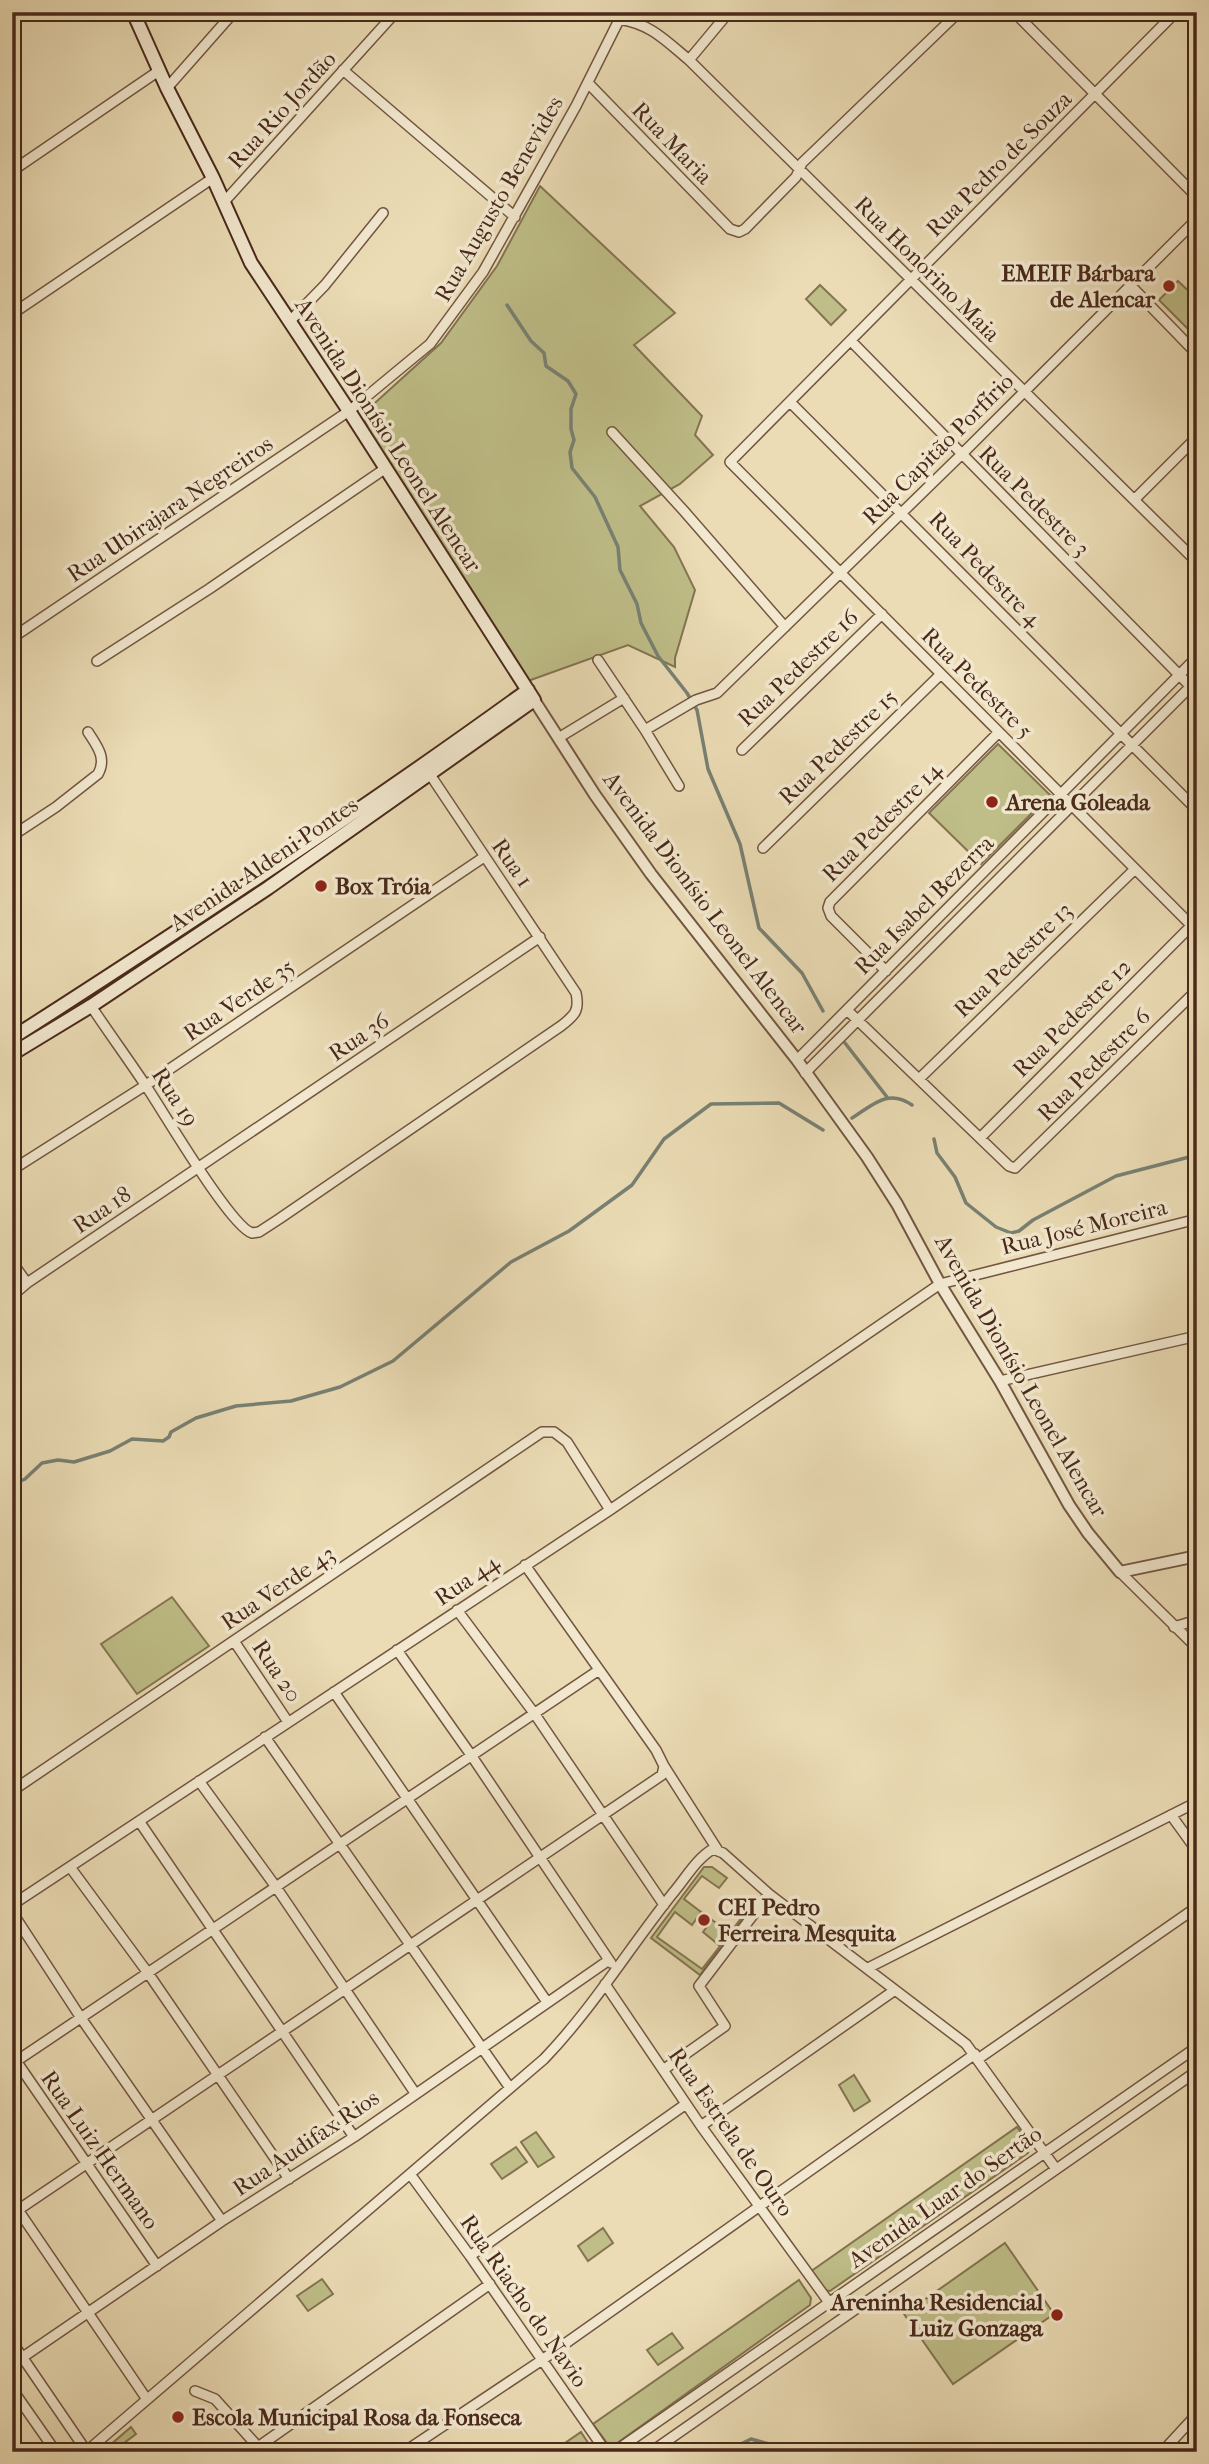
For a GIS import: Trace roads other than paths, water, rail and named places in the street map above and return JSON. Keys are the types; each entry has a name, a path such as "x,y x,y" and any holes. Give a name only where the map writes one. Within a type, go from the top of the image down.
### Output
{"main road":[{"name":"Avenida Dionísio Leonel Alencar","path":"133,12 251,263 531,695"},
{"name":"Avenida Aldeni Pontes","path":"12,1054 91,1006 268,888 531,695"},
{"name":"Avenida Aldeni Pontes","path":"12,1038 428,770"}],"street":[{"path":"167,88 234,12"},
{"name":"Rua Rio Jordão","path":"224,202 396,12"},
{"path":"689,60 729,12"},
{"path":"799,170 802,163 959,12"},
{"path":"1014,12 1197,197"},
{"name":"Rua Pedro de Souza","path":"730,462 1176,12"},
{"name":"Rua Honorino Maia","path":"621,16 652,29 689,60 1197,562"},
{"name":"Rua Augusto Benevides","path":"349,411 404,368 445,326 483,272 588,83 621,16"},
{"path":"12,171 160,70"},
{"path":"343,70 515,217"},
{"name":"Rua Maria","path":"588,83 730,229 739,232 745,229 796,177 799,170"},
{"name":"Rua Rio Jordão","path":"12,314 213,178"},
{"path":"289,322 325,285 383,213"},
{"name":"Rua Capitão Porfírio","path":"645,730 690,704 717,693 1197,219"},
{"path":"1130,285 1197,354"},
{"name":"Rua Pedestre 3","path":"851,341 1179,675 1195,686"},
{"name":"Rua Pedestre 4","path":"790,402 1197,810"},
{"name":"Rua Ubirajara Negreiros","path":"12,638 349,411"},
{"path":"612,432 785,627"},
{"path":"1135,499 1197,437"},
{"name":"Rua Pedestre 5","path":"730,462 1194,929"},
{"path":"97,662 386,468"},
{"name":"Rua Pedestre 16","path":"742,750 882,614"},
{"name":"Rua Isabel Bezerra","path":"797,1060 1197,657"},
{"path":"598,660 679,786"},
{"name":"Rua Pedestre 15","path":"763,848 941,674"},
{"name":"Rua Isabel Bezerra","path":"805,1073 1131,745 1195,686"},
{"name":"Avenida Dionísio Leonel Alencar","path":"531,695 595,795 651,874 797,1060 867,1157 1000,1381 1080,1523 1121,1572 1197,1648"},
{"path":"560,737 624,698"},
{"path":"12,836 99,774 102,768 101,754 88,732"},
{"name":"Rua Pedestre 14","path":"886,971 831,916 828,908 830,902 999,733"},
{"name":"Rua 1","path":"428,770 569,981"},
{"name":"Rua Verde 35","path":"12,1170 146,1086 484,857"},
{"name":"Rua Pedestre 13","path":"919,1079 1135,869"},
{"name":"Rua Pedestre 12","path":"980,1138 1194,929"},
{"name":"Rua 36","path":"199,1168 540,937"},
{"name":"Rua 19","path":"91,1006 199,1168 241,1227 252,1233 259,1232 289,1212 575,1016 578,1002 569,981"},
{"name":"Rua Pedestre 6","path":"980,1138 1009,1166 1018,1167 1197,990"},
{"path":"847,1010 980,1138"},
{"name":"Rua 18","path":"12,1296 27,1283 199,1168"},
{"name":"Rua José Moreira","path":"940,1284 1197,1219"},
{"path":"12,1262 27,1283"},
{"name":"Rua 44","path":"12,1905 610,1510 940,1284"},
{"path":"1000,1381 1197,1336"},
{"name":"Rua Verde 43","path":"12,1791 536,1435 546,1431 554,1432 567,1442 610,1510"},
{"path":"1121,1572 1197,1556"},
{"path":"525,1565 656,1750 717,1849 769,1894 966,2044 1056,2169"},
{"path":"457,1610 534,1713 664,1905"},
{"path":"1174,1627 1197,1620"},
{"name":"Rua 20","path":"234,1641 288,1722"},
{"path":"397,1650 616,1970"},
{"path":"14,2060 81,2018 599,1670"},
{"path":"334,1692 547,2002"},
{"path":"265,1737 510,2088"},
{"path":"15,2212 603,1816 662,1775 664,1766"},
{"path":"199,1781 276,1887 415,2093"},
{"path":"868,1968 1197,1802"},
{"path":"1171,1815 1197,1851"},
{"path":"139,1821 354,2137"},
{"path":"12,2342 87,2451 561,2042 664,1905 709,1851 717,1849"},
{"path":"70,1867 148,1973 289,2179"},
{"path":"663,2070 725,2026 699,1986 769,1894"},
{"path":"404,2452 542,2360 1197,1907"},
{"path":"12,1912 81,2018 222,2221"},
{"name":"Rua Audifax Rios","path":"23,2357 222,2221 354,2137 609,1960"},
{"name":"Rua Estrela de Ouro","path":"605,1984 701,2126 828,2301"},
{"path":"701,2126 895,1990"},
{"name":"Avenida Luar do Sertão","path":"614,2452 1197,2047"},
{"name":"Rua Luiz Hermano","path":"14,2060 157,2266"},
{"name":"Avenida Luar do Sertão","path":"651,2452 1197,2071"},
{"path":"470,2256 686,2104"},
{"name":"Rua Riacho do Navio","path":"410,2174 606,2452"},
{"path":"12,2201 15,2212 146,2398"},
{"path":"195,2391 215,2399 260,2449 490,2284"},
{"path":"12,2389 56,2452"},
{"path":"12,2409 22,2403"},
{"path":"1161,2452 1197,2414"}],"waterway":[{"path":"507,305 531,341 544,353 546,366 568,381 576,394 571,409 574,440 570,452 572,468 595,497 618,547 620,570 637,604 641,623 658,656 697,710 708,769 740,844 759,928 802,973 823,1011"},
{"path":"845,1043 887,1097"},
{"path":"852,1118 888,1098 903,1100 912,1105"},
{"path":"12,1485 25,1479 42,1463 58,1460 74,1462 110,1451 132,1439 163,1441 171,1432 196,1418 236,1406 291,1401 340,1387 393,1361 511,1262 569,1231 632,1185 664,1139 711,1104 779,1103 823,1130"},
{"path":"934,1139 937,1153 955,1177 966,1203 996,1227 1011,1233 1116,1176 1197,1155"},
{"path":"725,2452 751,2439 769,2444 774,2452"},
{"path":"708,2450 716,2447 723,2452"}],"place":[{"name":"EMEIF Bárbara de Alencar","path":"1169,286"},
{"name":"Arena Goleada","path":"992,802"},
{"name":"Box Tróia","path":"321,886"},
{"name":"CEI Pedro Ferreira Mesquita","path":"704,1920"},
{"name":"Areninha Residencial Luiz Gonzaga","path":"1057,2315"},
{"name":"Escola Municipal Rosa da Fonseca","path":"178,2417"}]}
